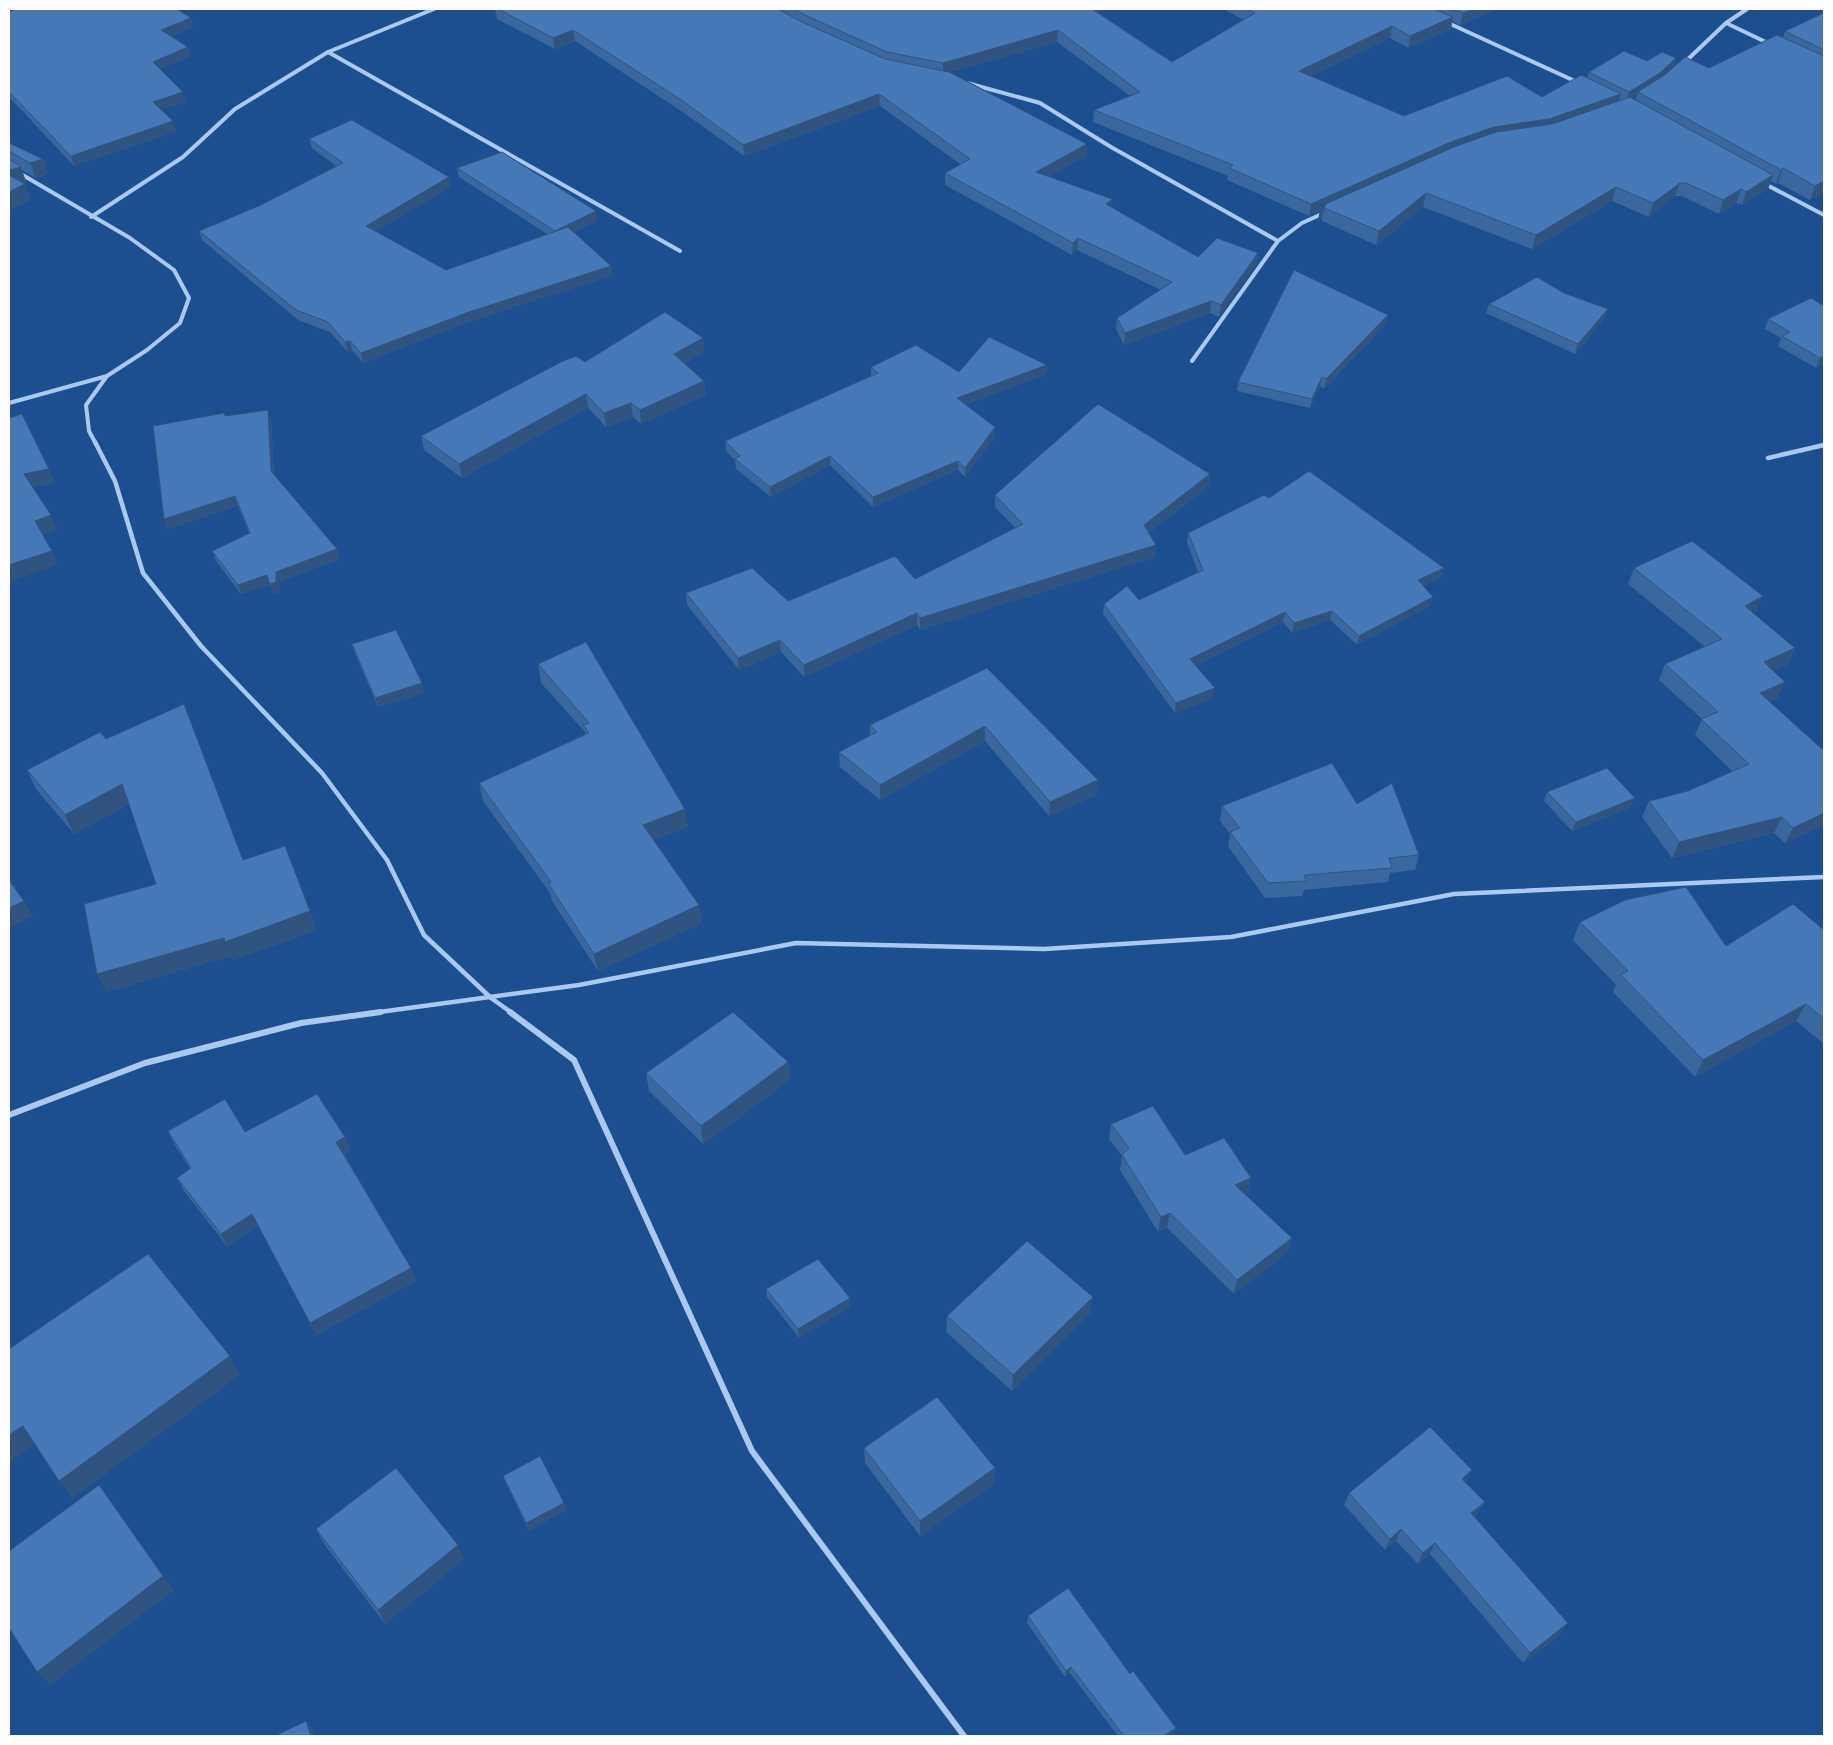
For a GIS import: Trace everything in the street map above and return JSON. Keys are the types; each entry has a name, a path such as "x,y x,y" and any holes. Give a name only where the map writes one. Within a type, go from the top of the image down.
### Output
{"street":[{"path":"91,217 183,157 235,109 328,52 434,9"},
{"path":"1680,67 1726,24 1748,9"},
{"path":"1442,21 1580,83"},
{"path":"1726,24 1771,45"},
{"path":"328,52 680,251"},
{"path":"959,82 1040,103 1111,147 1278,240"},
{"path":"9,167 91,217 130,238 174,270 188,298 180,323 147,350 107,376 9,403"},
{"path":"1759,181 1824,215"},
{"path":"1192,361 1278,240 1302,223 1329,211"},
{"path":"107,376 86,404 89,432 115,481 143,573 202,646 322,773 387,860 424,935 491,998 574,1060 752,1451 964,1736"},
{"path":"1768,458 1824,444"},
{"path":"9,1115 145,1063 301,1023 579,985 796,943 1044,949 1231,937 1454,894 1824,877"}],"building":[{"path":"16,9 177,9 191,18 161,30 188,47 153,62 183,92 153,102 173,121 71,156 9,92 9,12"},
{"path":"498,9 778,9 802,22 885,59 949,72 1087,144 1036,172 1112,199 1106,204 1198,257 1217,238 1258,253 1221,305 1211,301 1125,333 1117,318 1172,282 1078,238 1073,243 945,173 970,159 879,94 743,145 683,101 573,30 553,38"},
{"path":"794,9 1092,9 1172,62 1255,13 1246,9 1434,9 1453,17 1410,36 1392,26 1299,71 1404,116 1507,76 1542,97 1581,75 1621,94 1549,119 1494,127 1451,142 1311,204 1229,168 1233,165 1094,110 1140,92 1058,30 943,63 887,52"},
{"path":"1452,9 1473,9 1463,13"},
{"path":"1824,13 1824,50 1785,31"},
{"path":"1777,35 1824,56 1824,181 1815,186 1783,168 1781,170 1638,92 1666,74 1685,57 1709,68"},
{"path":"1624,51 1647,61 1662,52 1676,58 1660,73 1629,92 1589,72"},
{"path":"1630,97 1773,175 1746,192 1741,189 1723,200 1686,183 1680,183 1653,203 1616,187 1536,235 1426,193 1379,231 1324,208 1326,204 1321,206 1454,147 1496,132 1552,124"},
{"path":"352,120 449,177 366,226 446,270 568,227 611,266 469,312 361,353 350,341 345,342 328,322 296,310 199,231 261,205 343,163 309,139"},
{"path":"9,143 43,159 30,163 9,151"},
{"path":"502,152 596,211 555,231 457,168"},
{"path":"9,159 21,167 9,170"},
{"path":"9,175 25,184 9,192"},
{"path":"1294,270 1388,315 1326,379 1322,377 1312,399 1238,382"},
{"path":"1537,277 1564,293 1608,309 1578,344 1489,304"},
{"path":"1811,298 1824,306 1824,356 1820,358 1782,336 1790,332 1768,319"},
{"path":"665,312 703,338 674,354 704,381 640,410 631,403 604,413 586,394 459,464 421,436 561,362 576,356 585,362"},
{"path":"989,337 1047,365 957,398 995,427 965,468 958,461 873,497 830,456 770,487 735,459 740,456 725,441 878,373 871,367 916,345 959,372"},
{"path":"1098,404 1210,474 1144,525 1156,545 920,618 917,613 804,665 780,640 738,658 686,593 752,568 788,601 895,556 915,579 1023,524 995,495"},
{"path":"268,410 271,471 337,549 276,572 276,582 270,584 267,575 238,585 212,551 250,533 235,496 164,519 153,426 224,413 225,416"},
{"path":"22,414 49,469 24,474 51,515 35,521 52,551 9,565 9,418"},
{"path":"1309,471 1444,568 1418,580 1433,597 1359,636 1332,611 1294,623 1285,612 1190,659 1215,688 1176,703 1104,604 1127,586 1139,600 1203,570 1188,533 1264,495 1269,498"},
{"path":"1692,541 1763,596 1745,606 1795,648 1764,662 1785,682 1760,693 1824,749 1824,813 1793,828 1782,817 1679,842 1649,801 1688,791 1749,764 1701,719 1718,712 1665,664 1722,639 1634,568"},
{"path":"396,630 422,683 375,698 352,644"},
{"path":"586,642 685,809 643,825 699,905 594,954 548,883 551,882 479,783 589,733 583,725 589,723 538,664"},
{"path":"987,668 1098,780 1050,802 985,726 880,785 839,752 877,732 870,725"},
{"path":"184,704 243,860 285,846 310,911 225,942 224,938 97,974 84,904 156,884 122,784 65,815 27,770 100,732 106,739"},
{"path":"1332,763 1357,804 1392,783 1419,855 1389,858 1392,868 1304,875 1306,881 1268,883 1230,832 1240,828 1222,806"},
{"path":"1607,768 1635,798 1576,822 1547,792"},
{"path":"9,880 24,901 9,908"},
{"path":"1686,887 1726,946 1793,904 1824,930 1824,1019 1806,1004 1703,1060 1621,975 1628,971 1580,922 1625,900"},
{"path":"733,1012 788,1062 701,1126 646,1073"},
{"path":"317,1094 345,1137 336,1142 411,1268 310,1323 252,1214 221,1234 177,1178 191,1168 168,1131 225,1099 245,1132"},
{"path":"1153,1106 1185,1155 1224,1138 1251,1178 1235,1185 1292,1238 1237,1280 1170,1213 1161,1217 1122,1155 1129,1148 1111,1124"},
{"path":"1027,1241 1093,1297 1013,1375 947,1316"},
{"path":"148,1254 230,1356 59,1481 23,1426 9,1435 9,1349"},
{"path":"818,1259 850,1298 798,1329 766,1289"},
{"path":"937,1397 995,1468 920,1521 864,1448"},
{"path":"1430,1427 1472,1470 1462,1479 1485,1502 1471,1513 1568,1623 1530,1653 1435,1543 1423,1553 1401,1529 1390,1539 1349,1493"},
{"path":"540,1456 564,1503 526,1523 503,1476"},
{"path":"396,1468 458,1545 378,1610 316,1529"},
{"path":"99,1485 163,1576 37,1672 9,1628 9,1551"},
{"path":"1068,1588 1130,1674 1133,1671 1176,1728 1164,1736 1124,1736 1071,1667 1066,1671 1028,1616"},
{"path":"306,1721 311,1736 275,1736"}]}
